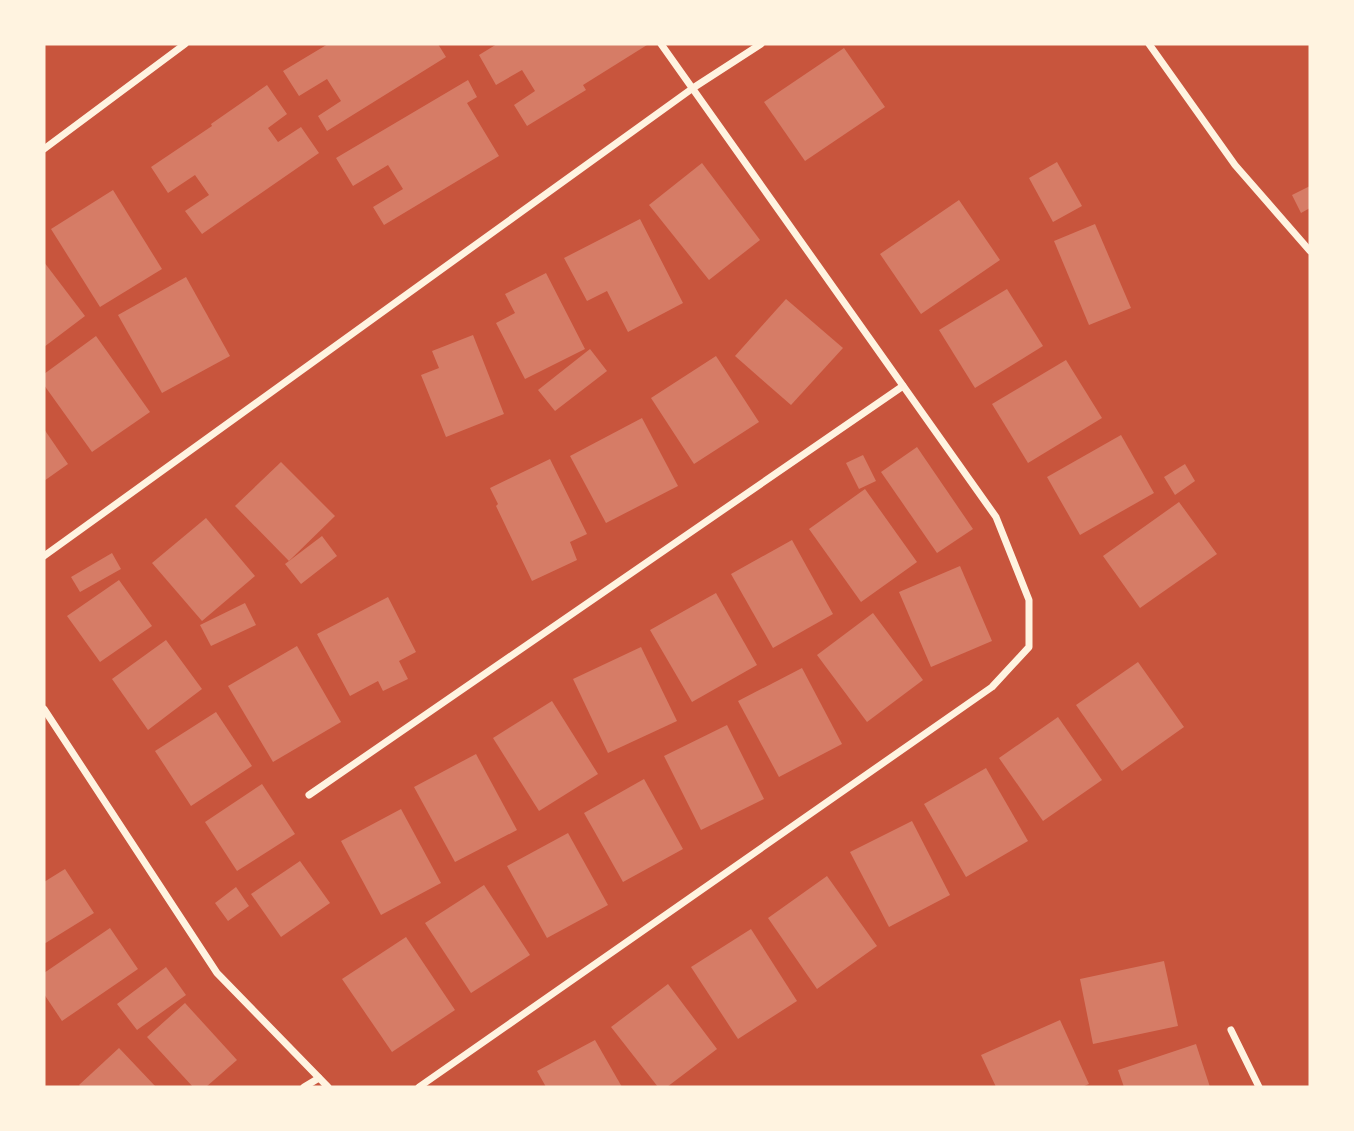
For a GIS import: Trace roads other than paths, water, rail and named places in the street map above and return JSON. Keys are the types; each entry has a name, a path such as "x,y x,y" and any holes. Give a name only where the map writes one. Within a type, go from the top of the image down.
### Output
{"street":[{"path":"44,149 185,44"},
{"path":"419,1087 992,687 1029,647 1029,600 996,517 662,44"},
{"path":"44,556 693,88 761,44"},
{"path":"1149,44 1235,165 1310,251"},
{"path":"310,795 903,386"},
{"path":"44,709 217,973 328,1087"},
{"path":"1231,1030 1259,1087"},
{"path":"304,1087 319,1078"}]}
